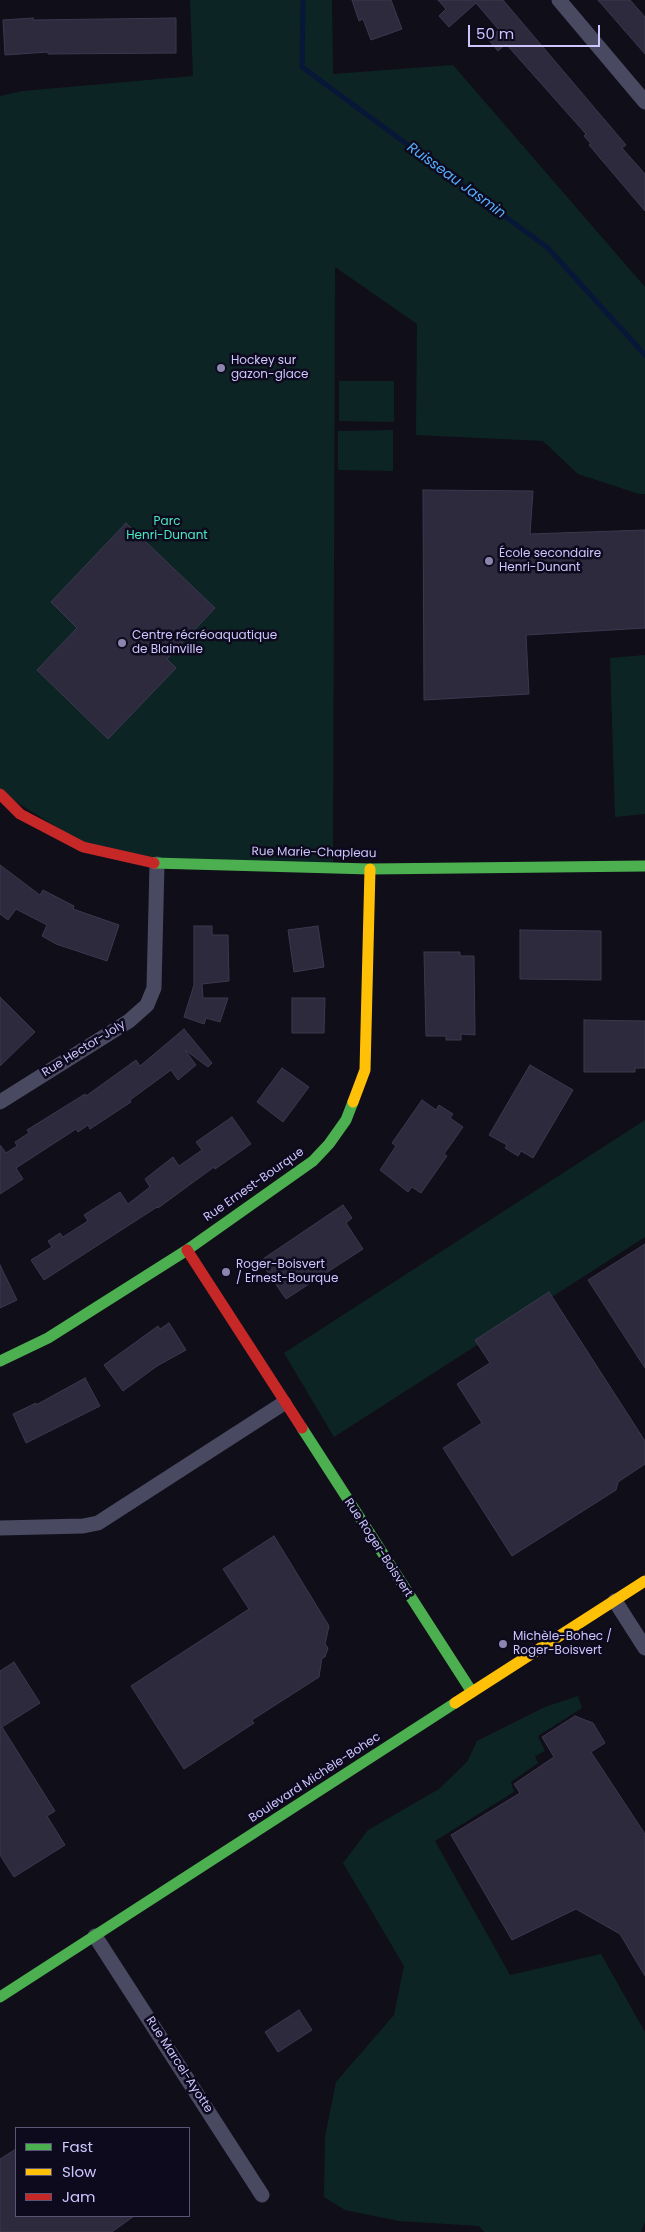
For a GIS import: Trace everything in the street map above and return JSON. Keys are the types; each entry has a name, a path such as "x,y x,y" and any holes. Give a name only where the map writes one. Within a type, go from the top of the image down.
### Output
{"street":[{"path":"559,0 645,102"},
{"name":"Rue Marie-Chapleau","path":"0,794 20,814 83,848 157,864 370,869 645,866"},
{"name":"Rue Hector-Joly","path":"0,1102 129,1022 147,1005 154,988 157,864"},
{"name":"Rue Ernest-Bourque","path":"0,1361 48,1338 187,1250 313,1161 329,1144 346,1120 365,1070 370,869"},
{"name":"Rue Roger-Boisvert","path":"187,1250 472,1692"},
{"path":"0,1528 83,1526 98,1523 284,1403"},
{"name":"Boulevard Michèle-Bohec","path":"0,1998 645,1581"},
{"path":"615,1601 645,1648"},
{"name":"Rue Marcel-Ayotte","path":"95,1936 262,2195"}],"green space":[{"name":"Parc Henri-Dunant","path":"190,0 332,0 333,74 453,65 645,287 645,494 639,494 578,474 543,441 416,435 417,324 335,267 333,863 157,862 87,846 0,792 0,96 23,91 193,76"},
{"path":"339,381 394,381 394,422 339,421"},
{"path":"393,430 393,471 338,470 338,431"},
{"path":"645,655 645,814 615,817 610,658"},
{"path":"645,1120 645,1237 334,1437 284,1353"},
{"path":"578,1696 582,1708 538,1736 545,1751 535,1756 538,1763 511,1782 514,1792 435,1841 510,1975 601,1954 645,2032 645,2222 641,2232 484,2232 479,2226 399,2221 345,2210 324,2197 325,2137 336,2082 394,2015 404,1966 343,1863 368,1830 439,1789 467,1762 477,1741 545,1707"}],"building":[{"path":"352,0 391,0 402,29 371,40 363,19 359,21"},
{"path":"438,0 503,0 626,145 622,148 645,174 645,211 589,145 591,144 584,136 586,134 506,44 498,51 488,39 499,30 476,3 449,27 439,16 446,9"},
{"path":"598,0 630,0 645,17 645,54"},
{"path":"33,18 33,20 176,18 176,53 48,54 48,52 5,55 3,20"},
{"path":"423,490 533,491 530,534 645,530 645,628 526,635 529,694 424,700"},
{"name":"Centre récréoaquatique de Blainville","path":"126,523 215,608 167,659 176,668 108,739 37,670 77,628 51,602"},
{"path":"0,865 40,895 43,890 74,906 73,909 119,925 107,961 56,944 42,936 47,925 16,909 8,920 0,914"},
{"path":"194,926 212,926 212,935 228,935 229,981 202,984 203,998 228,998 220,1022 206,1018 204,1024 184,1017 194,985"},
{"path":"318,926 324,967 294,972 288,930"},
{"path":"520,930 601,931 601,980 520,979"},
{"path":"424,952 460,952 460,956 474,956 475,1035 461,1034 461,1040 446,1040 446,1036 426,1036"},
{"path":"0,997 35,1032 0,1066"},
{"path":"292,998 325,998 324,1033 292,1033"},
{"path":"584,1020 645,1021 645,1068 635,1068 635,1072 584,1072"},
{"path":"184,1029 212,1063 208,1067 185,1050 196,1065 178,1080 171,1070 130,1100 131,1102 90,1129 88,1125 78,1132 76,1129 16,1168 23,1179 0,1194 0,1145 6,1153 17,1146 15,1142 29,1133 27,1130 85,1094 86,1096 136,1060 140,1066"},
{"path":"530,1065 573,1090 533,1158 521,1151 518,1156 505,1148 507,1145 489,1135"},
{"path":"282,1068 309,1087 283,1122 257,1102"},
{"path":"422,1100 436,1110 439,1105 453,1114 450,1118 463,1127 444,1154 447,1156 421,1193 412,1187 408,1192 380,1170 396,1146 392,1143"},
{"path":"232,1117 251,1144 215,1169 214,1167 158,1208 44,1280 31,1260 52,1247 48,1241 60,1233 63,1237 88,1221 84,1215 120,1192 128,1204 150,1187 145,1179 173,1157 179,1166 202,1150 196,1142"},
{"path":"343,1205 352,1218 346,1223 363,1249 286,1299 260,1261"},
{"path":"645,1244 645,1368 588,1280"},
{"path":"0,1265 17,1300 0,1308"},
{"path":"549,1292 645,1441 645,1464 618,1482 616,1490 512,1556 443,1448 482,1423 457,1384 490,1363 475,1340"},
{"path":"169,1323 186,1350 157,1366 123,1391 104,1365 158,1326 160,1329"},
{"path":"85,1378 100,1406 26,1443 13,1414 36,1403 36,1405"},
{"path":"274,1536 329,1626 325,1644 328,1648 325,1657 322,1658 319,1677 252,1720 254,1723 184,1769 131,1686 249,1609 223,1569"},
{"path":"14,1662 40,1703 2,1727 55,1811 47,1816 65,1845 14,1877 0,1855 0,1671"},
{"path":"575,1716 593,1723 605,1743 591,1752 645,1834 645,1976 620,1934 576,1909 512,1940 451,1835 520,1793 514,1784 554,1757 542,1737"},
{"path":"299,2010 312,2030 278,2052 265,2032"},
{"path":"15,2150 15,2217 133,2217 112,2232 0,2232 0,2159"}],"waterway":[{"name":"Ruisseau Jasmin","path":"303,0 302,67 548,248 645,355"}],"traffic: fast":[{"path":"154,863 370,869 645,866"},
{"path":"0,1361 48,1338 187,1250 313,1161 329,1144 346,1120 353,1102"},
{"path":"302,1428 472,1692"},
{"path":"0,1997 455,1703"}],"traffic: slow":[{"path":"353,1102 365,1070 370,869"},
{"path":"455,1703 645,1581"}],"traffic: jam":[{"path":"0,794 20,814 83,847 154,863"},
{"path":"187,1250 302,1428"}],"place":[{"name":"Hockey sur gazon-glace","path":"221,368"},
{"name":"École secondaire Henri-Dunant","path":"489,561"},
{"name":"Centre récréoaquatique de Blainville","path":"122,643"},
{"name":"Roger-Boisvert / Ernest-Bourque","path":"226,1272"},
{"name":"Michèle-Bohec / Roger-Boisvert","path":"503,1644"}]}
